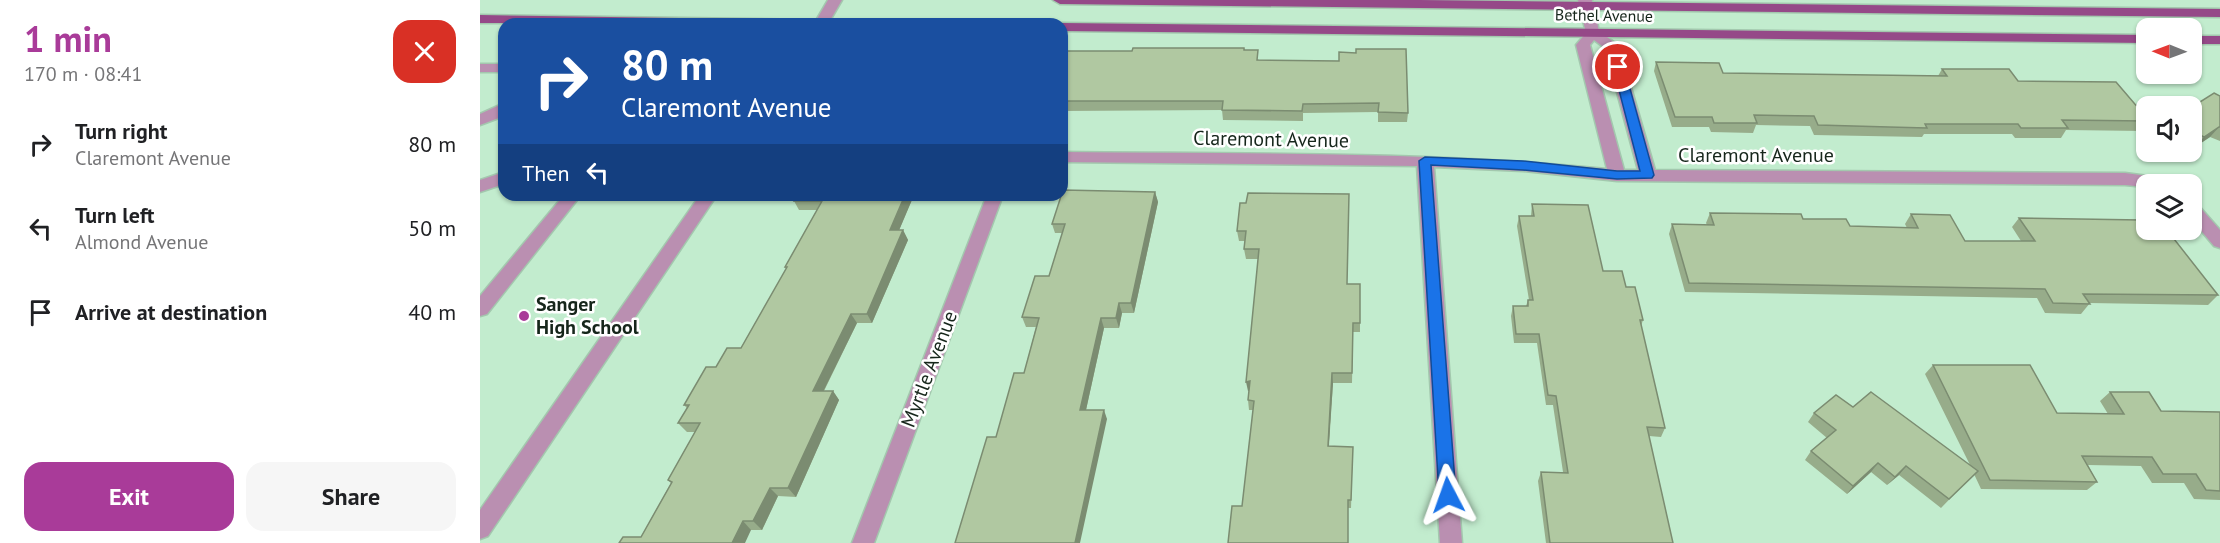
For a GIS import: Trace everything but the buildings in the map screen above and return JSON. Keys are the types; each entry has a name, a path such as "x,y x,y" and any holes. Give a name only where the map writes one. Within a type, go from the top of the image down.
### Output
{"main road":[{"name":"Bethel Avenue","path":"1060,0 1586,3 2220,13"},
{"path":"480,19 498,19"},
{"name":"Bethel Avenue","path":"1068,27 2136,39"},
{"path":"2202,40 2220,40"}],"street":[{"path":"824,18 835,0"},
{"path":"1586,3 1593,33 1612,46 1648,175"},
{"path":"1593,33 1583,45 1617,175"},
{"path":"480,68 498,68"},
{"path":"480,120 498,113"},
{"name":"Claremont Avenue","path":"1068,157 1425,161 1523,166 1617,175 2136,180"},
{"path":"1425,161 1451,543"},
{"path":"480,186 498,180"},
{"path":"480,309 568,201"},
{"path":"480,529 705,201"},
{"name":"Myrtle Avenue","path":"863,543 993,201"},
{"path":"2202,221 2220,242"}],"place":[{"name":"Sanger High School","path":"524,316"}],"route":[{"path":"1448,495 1425,161 1491,163 1587,173 1648,175 1618,67"}]}
